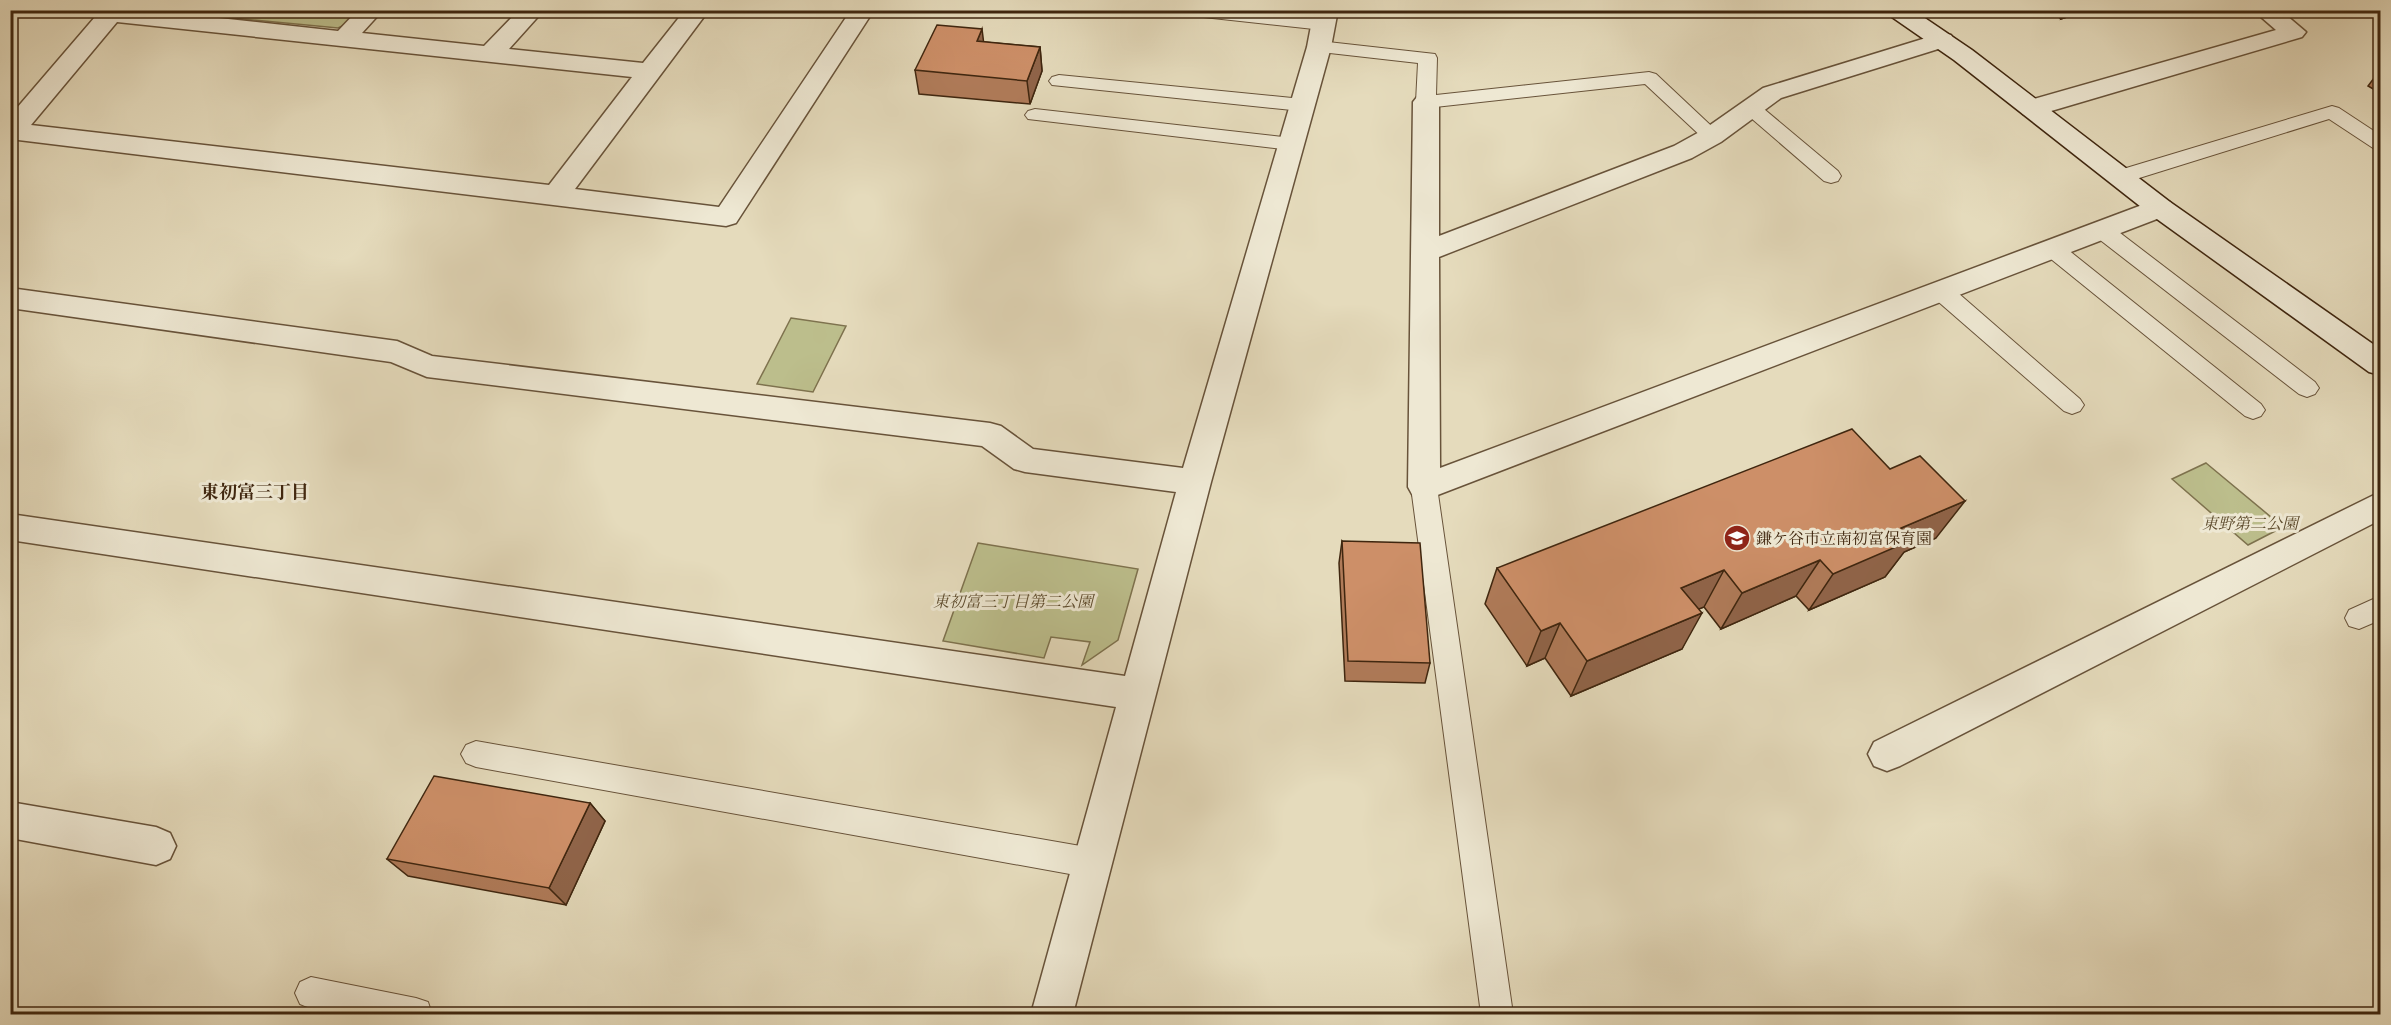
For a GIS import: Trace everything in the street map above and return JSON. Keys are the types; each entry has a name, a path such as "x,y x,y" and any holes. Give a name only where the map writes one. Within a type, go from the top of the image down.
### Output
{"street":[{"path":"343,39 372,10"},
{"path":"490,54 533,10"},
{"path":"556,195 698,10"},
{"path":"11,131 556,195 726,218 863,10"},
{"path":"1897,10 1942,40 2160,208 2380,364"},
{"path":"2032,108 2295,32 2264,10"},
{"path":"11,131 112,12 649,71"},
{"path":"1052,1014 1194,482 1323,27"},
{"path":"1426,252 1683,153 1713,136 1772,93 1942,40"},
{"path":"1426,102 1424,487 2160,208"},
{"path":"10,298 397,352 427,366 990,435 1025,460 1194,482"},
{"path":"1887,754 2380,506"},
{"path":"10,527 1138,694"},
{"path":"10,820 156,846"}],"lane":[{"path":"1185,10 1323,27 1428,58 1426,102 1649,78 1713,136"},
{"path":"1059,81 1302,105"},
{"path":"1751,108 1831,176"},
{"path":"2120,177 2332,112 2380,144"},
{"path":"1035,115 1291,144"},
{"path":"2103,231 2307,388"},
{"path":"2054,250 2253,410"},
{"path":"1942,292 2072,405"},
{"path":"1424,487 1497,1014"},
{"path":"476,754 1092,863"},
{"path":"311,993 416,1014"}],"green space":[{"path":"157,11 365,11 357,19 338,28"},
{"path":"791,318 846,326 813,392 757,384"},
{"name":"東野第二公園","path":"2206,463 2283,527 2248,545 2172,479"},
{"name":"東初富三丁目第二公園","path":"978,543 1138,569 1118,640 1082,665 1090,642 1051,637 1044,658 943,641"}],"building":[{"path":"937,25 982,29 977,41 1040,47 1027,81 915,70"},
{"path":"1852,429 1890,469 1920,456 1965,501 1901,528 1912,540 1833,574 1820,560 1742,593 1724,570 1681,588 1702,613 1587,661 1560,623 1541,631 1497,568"},
{"path":"1342,541 1420,543 1430,663 1348,661"},
{"path":"434,776 590,803 549,888 387,859"}],"place":[{"name":"鎌ケ谷市立南初富保育園","path":"1737,538"}],"district":[{"name":"東初富三丁目","path":"255,492"}]}
